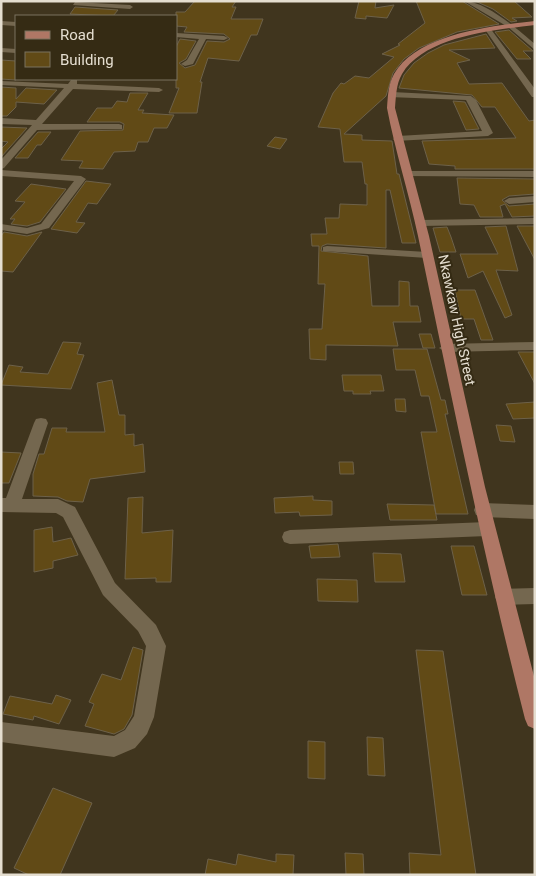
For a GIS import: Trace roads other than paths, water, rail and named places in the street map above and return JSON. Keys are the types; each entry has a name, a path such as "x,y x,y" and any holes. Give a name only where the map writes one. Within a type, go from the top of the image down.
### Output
{"main road":[{"name":"Nkawkaw High Street","path":"535,23 487,30 449,40 425,52 400,72 393,85 391,108 428,254 437,309 482,510 535,719"}],"street":[{"path":"126,15 136,1"},
{"path":"467,1 510,26 535,48"},
{"path":"75,4 104,9 130,7"},
{"path":"2,25 15,24"},
{"path":"487,30 535,95"},
{"path":"178,35 224,38"},
{"path":"185,64 190,62 203,36"},
{"path":"1,50 15,51"},
{"path":"1,166 76,80"},
{"path":"1,82 69,87 159,90"},
{"path":"392,95 468,98 472,100 488,133 398,139"},
{"path":"1,122 118,127"},
{"path":"1,173 81,179 45,226 27,231 1,227"},
{"path":"408,174 535,174"},
{"path":"509,201 535,199"},
{"path":"420,223 535,222"},
{"path":"328,249 428,254"},
{"path":"446,348 535,346"},
{"path":"1,732 114,747 126,742 134,735 143,721 156,646 154,638 148,629 114,596 69,512 58,506 6,505 41,423"},
{"path":"482,510 535,512"},
{"path":"290,537 487,529"},
{"path":"504,597 535,596"}]}
